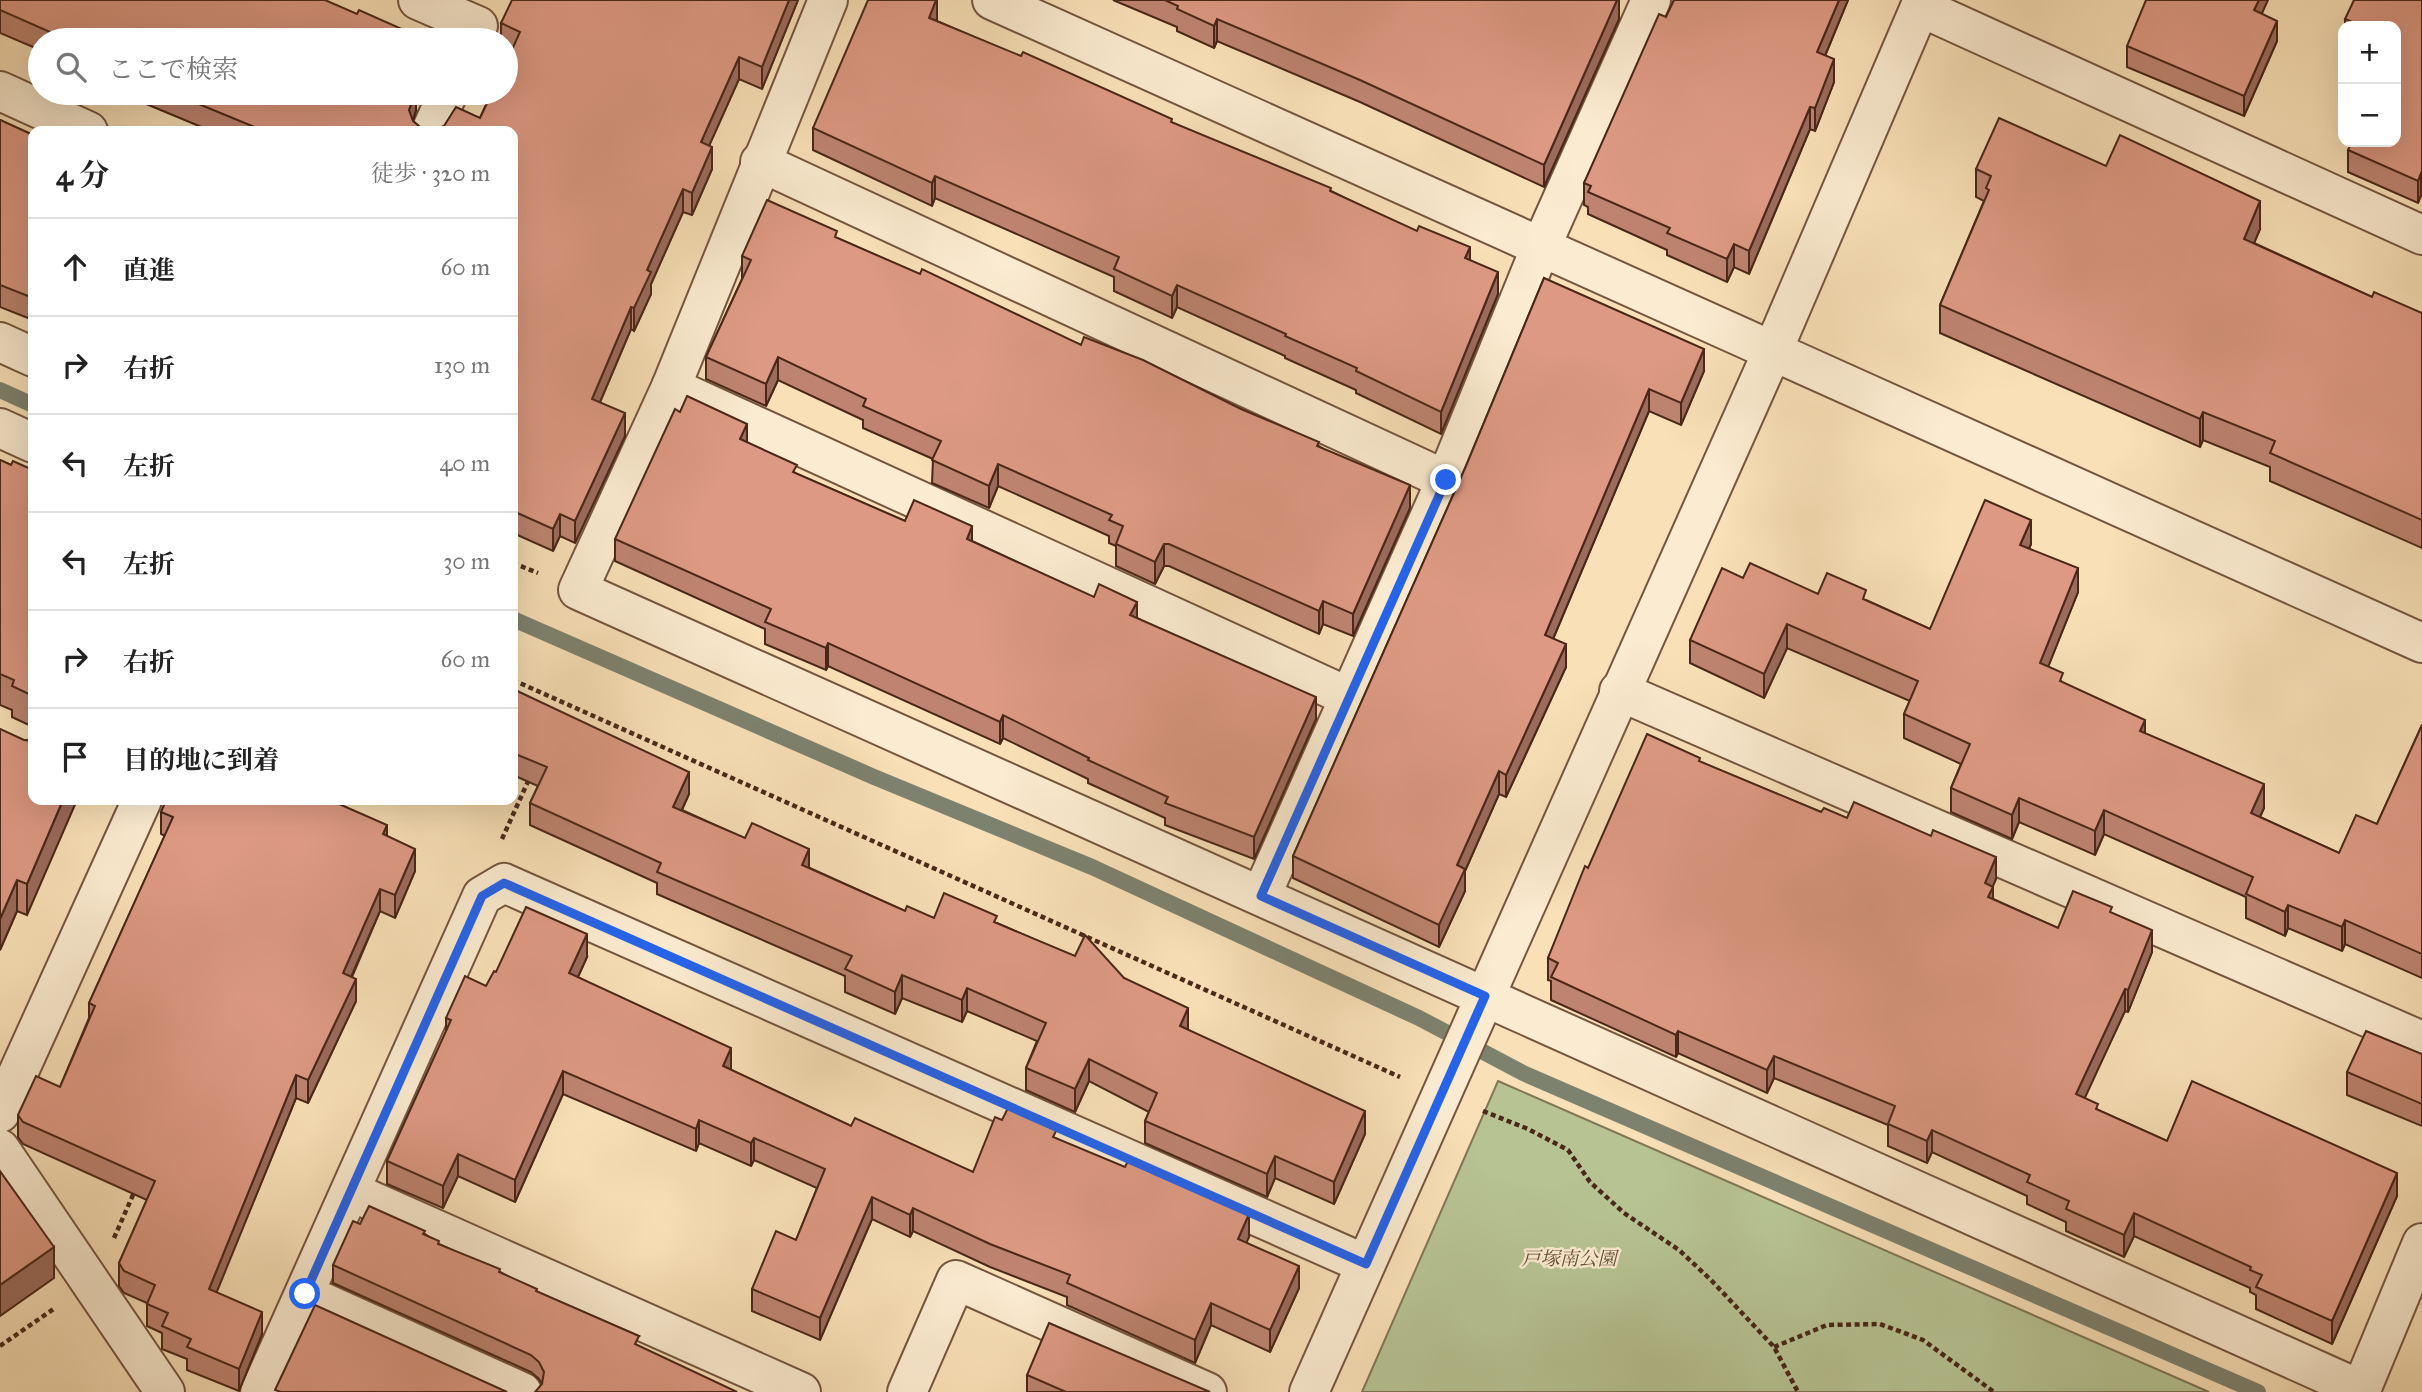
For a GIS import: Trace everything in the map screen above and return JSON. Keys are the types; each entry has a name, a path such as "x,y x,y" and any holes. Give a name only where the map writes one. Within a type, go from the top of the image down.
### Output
{"street":[{"path":"418,0 480,22"},
{"path":"828,0 760,162 671,387 578,590 2361,1390 2422,1243"},
{"path":"992,0 1540,249 1773,350 2422,643"},
{"path":"1261,896 1446,480 1540,249 1651,0"},
{"path":"1309,1392 1773,350 1922,4 2422,235"},
{"path":"0,91 28,104"},
{"path":"31,105 77,126"},
{"path":"433,126 443,105"},
{"path":"760,162 1446,480"},
{"path":"0,342 28,355"},
{"path":"671,387 1349,697"},
{"path":"0,428 28,441"},
{"path":"1619,691 2422,1041"},
{"path":"0,1113 140,805"},
{"path":"260,1392 352,1192 482,896 504,883 1366,1264"},
{"path":"0,1149 165,1392"},
{"path":"352,1192 746,1381 801,1392"},
{"path":"907,1392 956,1280 1207,1392"},
{"path":"305,1294 522,1392"}],"path":[{"path":"518,682 1441,1095 1528,1129 1568,1150 1590,1182 1624,1213 1679,1250 1774,1347 1798,1392"},
{"path":"558,715 563,703"},
{"path":"518,804 531,775"},
{"path":"491,891 488,871 518,805"},
{"path":"0,1346 66,1300 86,1277 112,1242 140,1179"},
{"path":"1774,1347 1827,1325 1880,1324 1923,1340 1994,1392"}],"green space":[{"name":"戸塚南公園","path":"1498,1081 2209,1392 1362,1392"}],"building":[{"path":"0,0 325,0 357,14 359,10 400,28 41,28 0,10"},
{"path":"512,0 789,0 762,67 739,57 701,142 712,147 692,193 683,189 647,270 651,272 634,308 631,307 592,399 625,413 575,521 560,514 553,529 518,513 518,126 444,126 456,107 480,118 486,105 518,105 520,32 518,28 501,23"},
{"path":"868,0 936,0 929,18 1021,56 1023,52 1172,119 1171,122 1331,188 1330,191 1417,231 1419,226 1470,247 1465,258 1498,272 1441,412 1356,371 1357,368 1177,285 1172,296 1114,269 1119,257 935,176 932,183 813,128"},
{"path":"1165,0 1617,0 1544,165 1360,80 1217,19 1214,26 1177,9 1178,6"},
{"path":"1674,0 1839,0 1817,52 1834,59 1815,108 1810,107 1749,251 1734,244 1727,259 1667,233 1670,228 1588,192 1591,186 1584,183 1659,14 1666,17"},
{"path":"2146,0 2259,0 2254,10 2277,21 2244,96 2127,46"},
{"path":"2354,0 2422,0 2422,174 2418,181 2348,150 2350,147 2401,147 2401,21 2345,19"},
{"path":"201,105 411,105 409,110 413,121 419,126 252,126"},
{"path":"1999,118 2106,166 2120,135 2260,201 2244,239 2372,297 2374,292 2422,313 2422,520 2270,453 2275,441 2203,412 2200,419 1940,305 1989,190 1986,188 1991,176 1976,169"},
{"path":"0,120 28,133 28,296 0,285"},
{"path":"767,200 837,231 835,237 920,274 922,269 1081,345 1084,337 1143,360 1241,409 1319,442 1317,446 1410,485 1353,614 1323,601 1319,611 1169,544 1164,544 1155,562 1116,544 1123,526 1109,520 1112,515 998,464 989,486 932,460 941,441 863,406 866,399 778,357 766,384 706,357 751,260 742,256"},
{"path":"1544,278 1704,349 1681,403 1649,389 1545,635 1566,644 1506,775 1499,771 1457,865 1465,869 1439,925 1293,856 1466,466"},
{"path":"687,396 747,424 740,439 797,465 793,472 905,521 914,500 972,526 967,539 1094,597 1099,584 1137,602 1130,615 1316,697 1254,837 1165,803 1168,797 1088,760 1089,758 1003,715 1000,722 828,643 826,648 765,622 771,609 615,539 675,409 680,412"},
{"path":"0,460 11,465 13,461 28,468 28,694 12,686 14,680 0,674"},
{"path":"1985,500 2031,520 2020,545 2078,568 2040,663 2063,673 2060,681 2145,720 2140,731 2264,784 2251,813 2339,853 2356,815 2377,824 2422,725 2422,954 2345,920 2342,927 2288,905 2285,912 2246,894 2253,877 2104,810 2095,831 2019,798 2012,815 1951,788 1970,744 1904,714 1918,681 1787,624 1764,674 1690,640 1722,568 1743,578 1750,563 1818,594 1827,573 1866,590 1863,599 1930,629"},
{"path":"518,691 689,772 673,807 745,838 752,823 809,849 802,865 905,911 907,906 934,918 944,893 997,916 994,922 1075,956 1085,935 1124,978 1188,1008 1180,1026 1365,1111 1334,1182 1275,1156 1267,1174 1145,1121 1157,1093 1089,1059 1075,1089 1026,1068 1046,1023 967,988 962,1000 902,975 895,992 845,969 852,956 657,872 661,863 530,803 547,767 518,755"},
{"path":"0,729 28,740 28,805 61,805 27,884 17,880 0,919"},
{"path":"1647,734 1700,758 1699,761 1821,812 1824,808 1847,818 1854,802 1931,836 1933,830 1996,857 1985,883 1993,887 1988,897 2058,928 2073,891 2112,907 2110,912 2152,930 2128,990 2125,989 2076,1094 2098,1104 2096,1109 2167,1141 2192,1081 2397,1173 2332,1321 2256,1287 2262,1275 2250,1270 2251,1267 2134,1213 2124,1235 2066,1209 2069,1201 2027,1182 2030,1175 1932,1130 1927,1141 1888,1124 1895,1106 1774,1056 1767,1070 1678,1031 1676,1035 1551,977 1558,963 1548,958 1585,866 1588,868"},
{"path":"164,805 341,805 387,825 383,834 415,849 395,895 380,889 343,973 356,979 308,1080 296,1075 209,1289 262,1312 239,1369 187,1347 191,1339 162,1326 168,1313 147,1304 155,1285 124,1271 119,1263 155,1181 23,1122 18,1115 36,1076 60,1087 95,1006 89,1003 173,817 161,812"},
{"path":"526,907 587,934 569,973 731,1048 723,1066 851,1126 855,1118 973,1172 995,1117 1002,1120 1008,1108 1057,1129 1053,1137 1125,1167 1128,1161 1249,1214 1238,1239 1299,1266 1270,1330 1211,1303 1195,1340 1067,1283 1070,1275 990,1244 913,1208 910,1215 872,1197 820,1318 752,1289 776,1231 796,1240 825,1169 754,1138 751,1143 699,1120 696,1129 563,1071 515,1180 458,1154 443,1186 387,1161 451,1020 446,1018 465,976 486,986 494,971 496,972"},
{"path":"2366,1031 2422,1054 2422,1104 2347,1072"},
{"path":"0,1171 54,1247 0,1285"},
{"path":"369,1206 425,1231 423,1234 439,1241 438,1244 500,1269 499,1272 537,1289 536,1291 639,1336 635,1344 737,1392 535,1392 542,1384 544,1372 539,1362 531,1355 333,1265 353,1221 360,1224"},
{"path":"315,1305 507,1392 275,1390"},
{"path":"1049,1323 1210,1392 1066,1392 1027,1375"}],"waterway":[{"path":"0,390 28,403"},
{"path":"518,621 874,777 1092,867 1419,1018 1523,1073 2258,1392"}],"route":[{"path":"305,1294 482,896 504,883 1366,1264 1485,996 1261,896 1446,480"}]}
